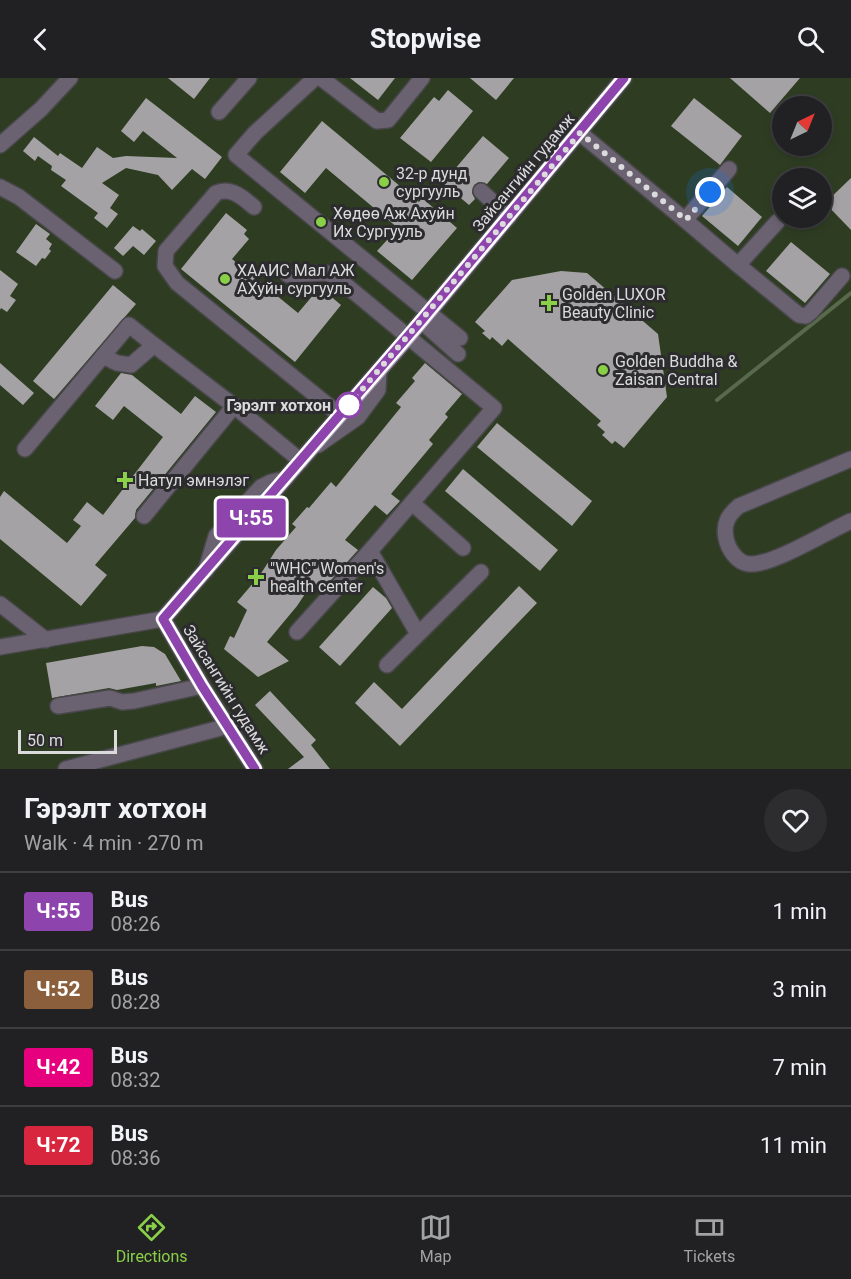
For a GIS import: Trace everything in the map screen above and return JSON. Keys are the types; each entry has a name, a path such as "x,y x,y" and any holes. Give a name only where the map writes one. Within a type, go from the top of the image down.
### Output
{"main road":[{"name":"Зайсангийн гудамж","path":"255,769 163,619 409,336 624,78"}],"street":[{"path":"0,145 41,109 70,78"},
{"path":"219,112 249,78"},
{"path":"315,78 255,133 236,155 459,346"},
{"path":"321,78 377,121 388,120 422,78"},
{"path":"580,133 799,315 806,316 811,312 842,276"},
{"path":"686,220 729,170"},
{"path":"0,187 20,197 115,271"},
{"path":"254,207 232,191 223,190 216,193 166,251 165,266 177,283 340,415"},
{"path":"481,191 509,217"},
{"path":"738,266 772,228"},
{"path":"288,275 326,273 336,277 494,408 297,632"},
{"path":"26,449 129,325 305,456 358,417 378,390 379,370"},
{"path":"103,356 117,363 131,365 154,345"},
{"path":"144,516 234,405"},
{"path":"851,459 739,506 727,518 725,535 729,548 736,557 744,563 756,564 851,521"},
{"path":"412,503 463,548"},
{"path":"370,551 418,634"},
{"path":"387,665 481,572"},
{"path":"0,604 46,640"},
{"path":"0,647 163,619"},
{"path":"58,706 110,698 122,702 202,686"},
{"path":"66,769 228,726"}],"green space":[{"path":"0,78 851,78 851,769 0,769"}],"building":[{"path":"168,78 210,78 194,99"},
{"path":"350,78 395,78 378,100"},
{"path":"470,78 514,78 496,100"},
{"path":"730,78 800,78 785,96 772,96 770,113"},
{"path":"448,90 473,111 431,162 400,138 434,97 439,101"},
{"path":"146,98 222,157 205,179 192,169 172,190 158,175 126,168 102,183 119,195 110,208 118,214 107,228 94,218 98,213 61,186 66,180 51,170 52,166 38,156 35,161 23,151 34,137 58,156 60,153 82,168 97,147 113,158 126,156 177,158 143,131 134,142 121,131"},
{"path":"694,98 742,136 720,165 671,126"},
{"path":"322,121 419,202 422,198 457,228 412,280 377,251 398,228 326,168 305,193 280,172"},
{"path":"483,136 509,158 487,184 479,182 474,185 472,193 475,199 469,205 443,183"},
{"path":"851,178 851,230 832,210 832,196"},
{"path":"727,187 762,217 738,246 702,216"},
{"name":"ХААИС Мал АЖ АХуйн сургууль","path":"226,213 247,230 244,234 249,239 232,259 298,313 314,294 317,296 322,289 341,305 295,362 181,269"},
{"path":"36,224 50,234 46,239 52,244 49,249 51,251 36,266 16,252"},
{"path":"133,226 140,231 142,229 156,241 144,255 133,246 123,256 114,248"},
{"path":"791,242 830,274 805,303 766,271"},
{"path":"0,270 18,284 10,296 16,300 7,312 1,308 0,310"},
{"name":"Golden Buddha & Zaisan Central","path":"561,271 587,273 658,334 667,397 624,448 615,441 612,444 602,435 605,432 597,425 601,421 508,339 502,346 492,337 490,340 482,333 485,331 475,322 512,280"},
{"path":"113,285 136,304 54,399 33,381"},
{"path":"0,363 34,393 23,405 0,385"},
{"path":"425,363 462,394 445,414 448,417 429,440 433,444 391,494 400,501 387,515 375,505 345,540 358,550 322,590 313,582 297,606 267,642 289,661 258,677 224,649 230,636 234,638 247,610 237,602 296,527 292,524 331,482 336,487 401,407 396,403 415,381 412,378"},
{"path":"121,373 132,375 181,414 195,396 216,412 136,510 135,518 95,565 107,575 81,606 0,539 0,497 4,491 67,543 81,526 73,520 87,502 103,515 163,437 124,406 113,420 95,406"},
{"path":"497,423 592,501 572,526 477,447"},
{"path":"463,469 558,550 540,571 445,491"},
{"path":"519,586 537,603 400,746 355,703 374,682 402,709"},
{"path":"373,587 386,598 392,608 340,666 319,647"},
{"path":"142,646 154,647 165,654 181,681 117,690 109,688 52,698 46,663"},
{"path":"270,691 316,740 311,745 330,769 288,769 304,757 255,705"}],"waterway":[{"path":"717,400 851,293"}],"bus line":[{"name":"Ч:55","path":"255,769 163,619 421,321 624,78"}],"place":[{"name":"32-р дунд сургууль","path":"384,182"},
{"name":"Хөдөө Аж Ахуйн Их Сургууль","path":"321,222"},
{"name":"ХААИС Мал АЖ АХуйн сургууль","path":"225,279"},
{"name":"Golden LUXOR Beauty Clinic","path":"549,303"},
{"name":"Golden Buddha & Zaisan Central","path":"603,370"},
{"name":"Гэрэлт хотхон","path":"349,405"},
{"name":"Натул эмнэлэг","path":"125,480"},
{"name":"\"WHC\" Women's health center","path":"256,577"}],"route":[{"path":"349,405 580,133 686,220 710,192"}]}
